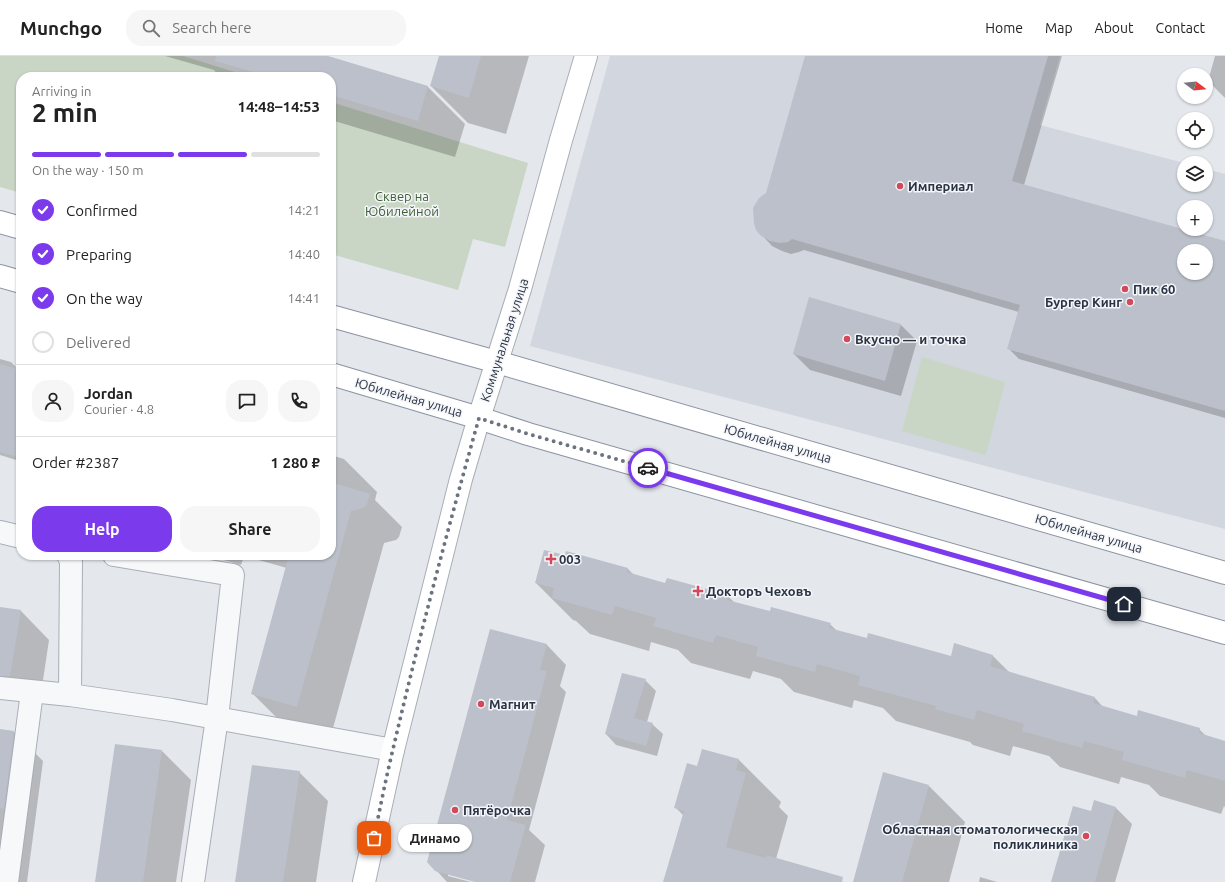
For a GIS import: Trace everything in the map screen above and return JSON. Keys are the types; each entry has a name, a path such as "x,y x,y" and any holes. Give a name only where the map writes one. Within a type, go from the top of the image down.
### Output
{"main road":[{"name":"Коммунальная улица","path":"364,882 392,750 461,479 520,289 586,56"},
{"path":"0,222 16,227"},
{"path":"0,276 16,281"},
{"name":"Юбилейная улица","path":"336,317 497,362 1225,573"},
{"name":"Юбилейная улица","path":"336,375 528,434 1225,633"}],"street":[{"path":"0,532 16,536"},
{"path":"70,560 71,576 70,695"},
{"path":"145,560 233,574 217,718 193,882"},
{"path":"0,688 70,695 217,718 392,750"},
{"path":"7,882 32,692"}],"shaded area":[{"path":"610,56 1060,56 1040,125 1177,161 1177,192 1213,192 1213,171 1225,174 1225,529 530,346"}],"green space":[{"path":"0,56 183,56 235,72 16,72 16,192 0,187"},
{"name":"Сквер на Юбилейной","path":"336,104 528,163 505,247 473,239 458,290 336,255"},
{"path":"922,357 1005,382 986,455 902,431"}],"building":[{"path":"216,56 328,56 428,86 418,121 336,96 336,72 254,72 215,61"},
{"path":"439,56 481,56 469,98 430,86"},
{"name":"Империал","path":"805,56 1048,56 1012,181 1177,227 1177,236 1207,236 1225,241 1225,411 1007,349 1020,305 792,239 788,242 780,243 770,241 760,235 756,230 754,223 753,208 759,198 766,193"},
{"name":"Вкусно — и точка","path":"809,297 901,324 885,381 793,354"},
{"path":"0,364 16,369 16,457 0,452"},
{"path":"336,484 370,494 367,504 363,508 351,511 297,707 251,694 288,560 336,560"},
{"path":"544,550 565,555 566,551 628,568 627,572 665,583 667,578 729,595 727,600 770,611 771,607 831,623 829,628 867,638 868,633 951,656 954,643 993,655 990,666 1095,697 1093,703 1137,716 1138,710 1200,728 1199,733 1225,741 1225,781 1187,770 1185,778 1122,760 1124,752 1084,741 1082,748 1022,731 1024,724 977,710 974,720 935,709 936,706 858,685 860,676 817,664 815,672 756,656 758,647 716,635 713,643 653,626 656,618 615,606 612,615 552,598 554,588 535,583"},
{"path":"0,607 21,610 10,676 0,676"},
{"path":"490,629 547,644 540,670 547,671 507,820 526,825 510,882 475,882 435,871 427,862"},
{"path":"622,673 646,679 634,718 653,723 646,746 605,734"},
{"path":"0,729 14,731 4,809 0,808"},
{"path":"115,744 162,750 143,882 95,882"},
{"path":"702,749 739,759 736,770 746,773 726,847 766,858 766,855 843,877 842,882 663,882 684,811 674,808 687,763 697,766"},
{"path":"252,765 300,771 283,882 235,882"},
{"path":"883,772 929,785 902,882 853,882"},
{"name":"Областная стоматологическая поликлиника","path":"1094,800 1116,807 1095,882 1051,882 1073,806 1091,811"}],"way so far":[{"path":"374,838 392,750 461,479 479,418 528,434 648,468"}],"place":[{"name":"Империал","path":"900,186"},
{"name":"Пик 60","path":"1125,289"},
{"name":"Бургер Кинг","path":"1130,302"},
{"name":"Вкусно — и точка","path":"847,339"},
{"name":"003","path":"551,559"},
{"name":"Докторъ Чеховъ","path":"698,591"},
{"name":"Магнит","path":"481,704"},
{"name":"Пятёрочка","path":"455,810"},
{"name":"Областная стоматологическая поликлиника","path":"1086,836"},
{"name":"Динамо","path":"374,838"}],"route":[{"path":"648,468 1124,604"}]}
